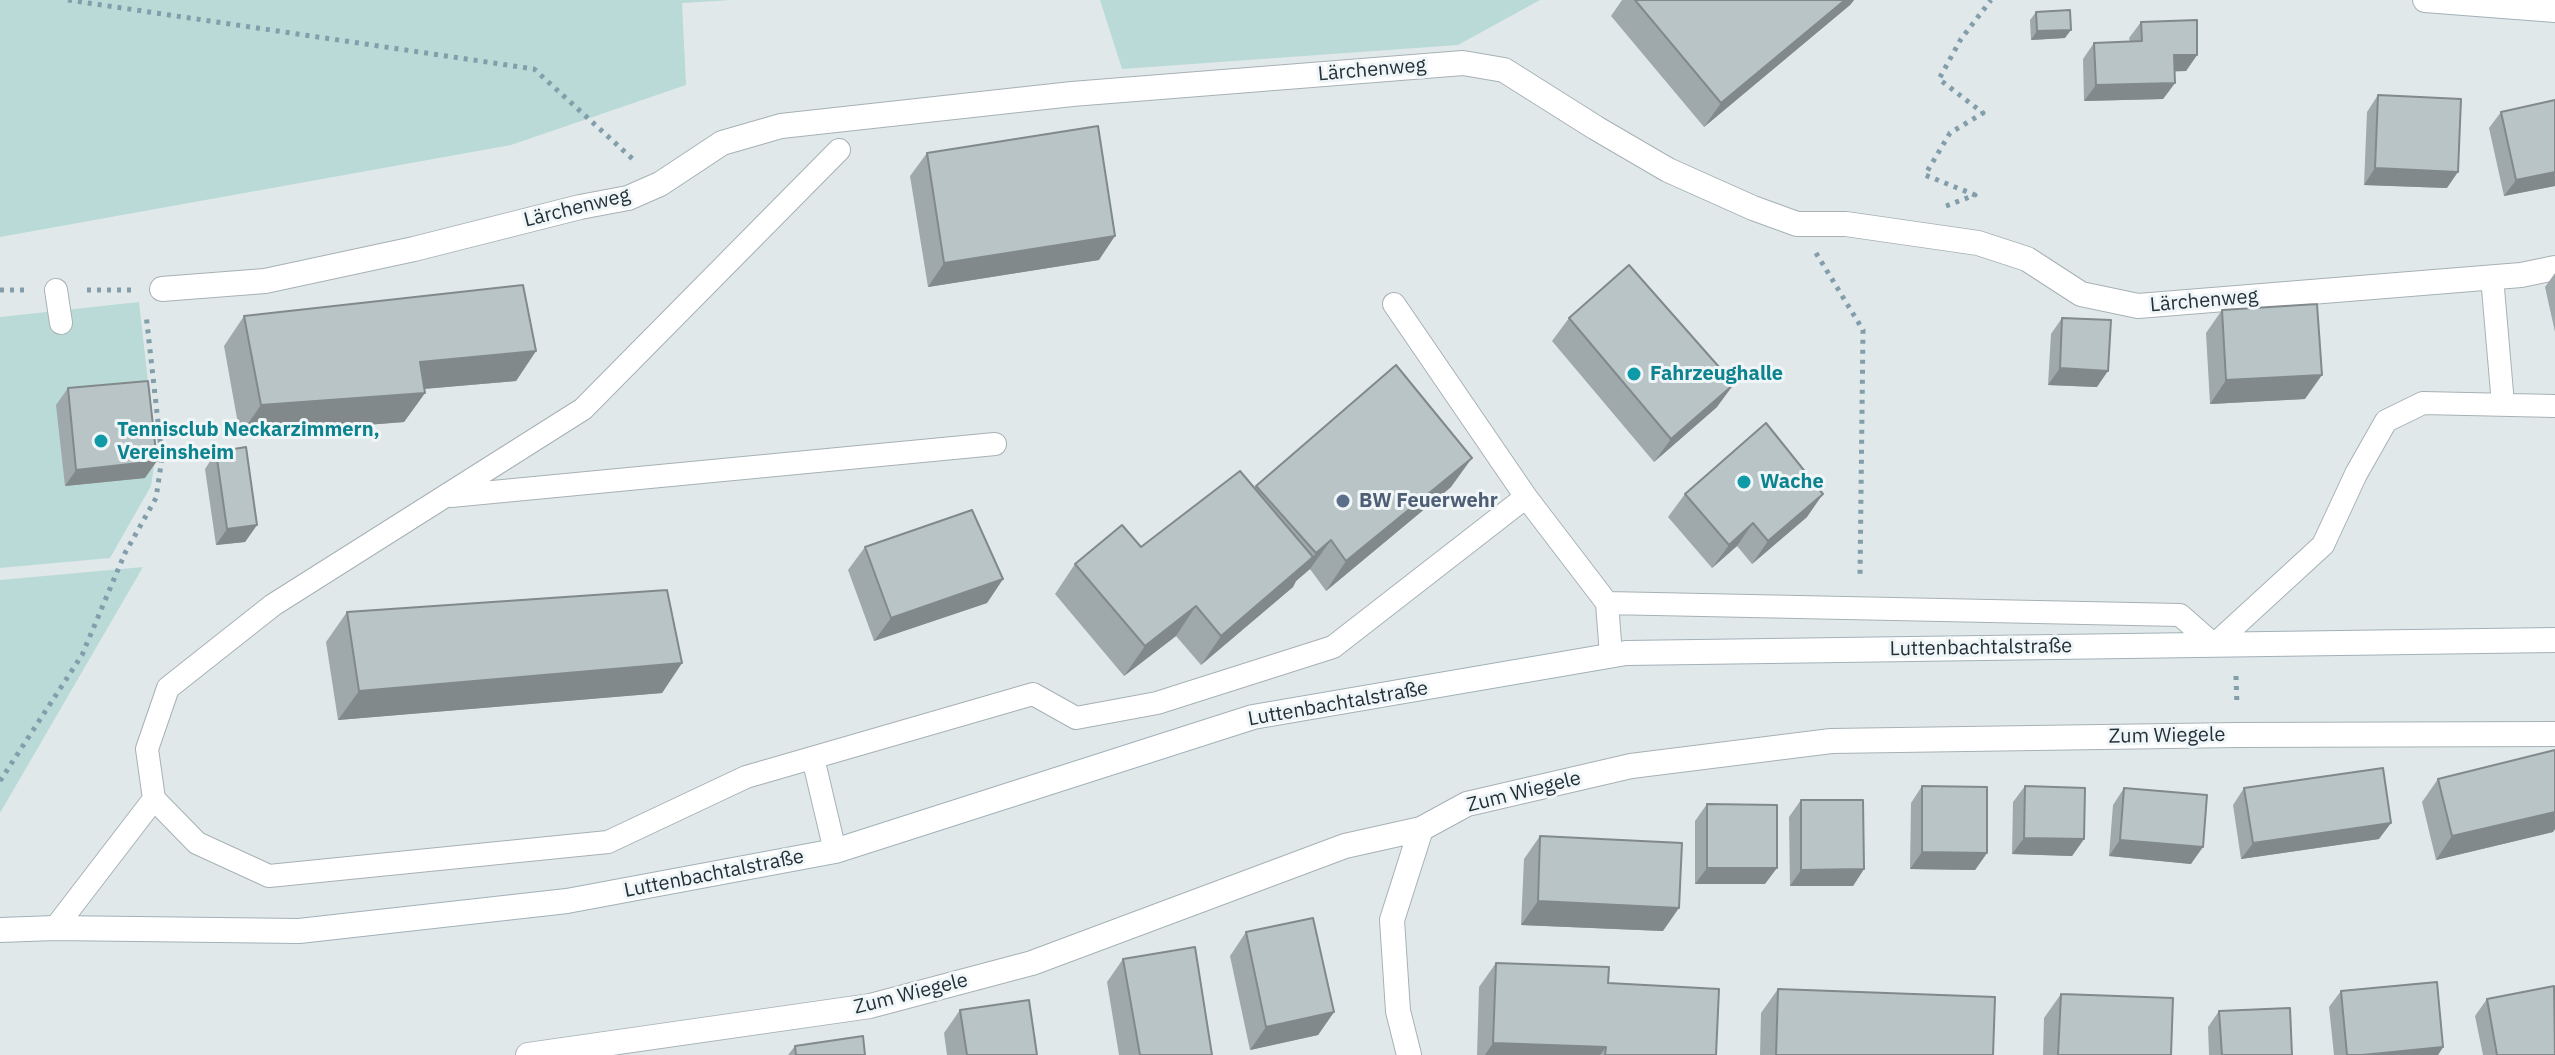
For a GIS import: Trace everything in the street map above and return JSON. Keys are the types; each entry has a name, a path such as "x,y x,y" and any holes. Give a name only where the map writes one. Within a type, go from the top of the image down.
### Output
{"street":[{"path":"2425,0 2555,10"},
{"name":"Lärchenweg","path":"153,297 265,281 628,198 660,184 722,143 781,126 1072,94 1463,63 1504,70 1668,170 1797,224 1846,224 1978,243 2027,259 2081,294 2138,306 2521,275 2555,268"},
{"name":"Luttenbachtalstraße","path":"0,930 299,931 567,901 835,851 1253,717 1626,653 2555,640"},
{"name":"Zum Wiegele","path":"528,1055 870,1006 1032,963 1345,846 1421,829 1467,804 1631,766 1831,741 2555,734"},
{"path":"1409,1055 1398,1011 1392,920 1421,829"}],"lane":[{"path":"839,150 583,409 273,605 168,688 147,749 154,799 197,843 269,876 608,842 746,777 1033,694 1076,718 1157,703 1333,647 1526,497"},
{"path":"2492,277 2503,404"},
{"path":"56,290 61,323"},
{"path":"1394,304 1526,497 1607,603 1611,655"},
{"path":"1607,603 2180,615 2224,644 2323,545 2356,474 2386,421 2423,403 2555,406"},
{"path":"444,497 995,444"},
{"path":"813,758 835,851"},
{"path":"55,928 154,799"}],"path":[{"path":"68,0 534,69 660,184"},
{"path":"1954,216 1942,207 1975,195 1925,175 1950,133 1983,113 1939,79 1961,39 1991,0"},
{"path":"1797,224 1863,330 1860,607"},
{"path":"0,781 82,655 125,553 156,498 162,458 153,297"},
{"path":"2224,644 2237,735"}],"green space":[{"path":"0,0 732,0 682,3 686,85 511,145 0,237"},
{"path":"1100,0 1540,0 1458,45 1122,69"},
{"path":"139,302 156,452 151,486 110,558 0,568 0,317"},
{"path":"143,567 0,813 0,580"}],"building":[{"path":"1635,0 1845,0 1721,103"},
{"path":"2070,10 2071,30 2037,31 2036,12"},
{"path":"2197,20 2197,55 2174,55 2175,83 2096,85 2094,43 2142,41 2141,22"},
{"path":"2378,95 2461,99 2458,172 2375,168"},
{"path":"2555,100 2555,172 2516,180 2501,112"},
{"path":"1098,126 1115,236 944,263 927,153"},
{"name":"Fahrzeughalle","path":"1629,265 1734,384 1671,439 1569,318"},
{"path":"523,285 536,351 420,362 425,393 261,405 244,316"},
{"path":"2317,304 2322,375 2226,380 2222,310"},
{"path":"2062,318 2111,320 2108,371 2060,368"},
{"name":"BW Feuerwehr","path":"1396,365 1472,458 1346,561 1331,540 1316,553 1256,486"},
{"name":"Tennisclub Neckarzimmern, Vereinsheim","path":"148,381 157,461 76,470 68,388"},
{"name":"Wache","path":"1766,423 1823,494 1768,541 1753,523 1729,545 1685,494"},
{"path":"246,447 257,525 227,529 216,452"},
{"path":"1240,471 1313,557 1221,636 1196,606 1145,646 1075,564 1122,525 1141,547"},
{"path":"972,510 1003,579 891,618 865,547"},
{"path":"667,590 682,663 359,691 347,612"},
{"path":"2555,750 2555,812 2452,836 2438,779"},
{"path":"2383,768 2391,823 2253,843 2244,788"},
{"path":"1922,786 1987,787 1987,853 1922,852"},
{"path":"2025,786 2085,788 2084,839 2024,838"},
{"path":"2124,788 2207,795 2203,847 2120,840"},
{"path":"1801,800 1863,800 1864,869 1801,870"},
{"path":"1707,804 1777,805 1777,868 1707,868"},
{"path":"1540,836 1682,843 1679,908 1538,901"},
{"path":"1313,918 1334,1012 1266,1027 1246,932"},
{"path":"1195,947 1212,1055 1140,1055 1123,959"},
{"path":"1496,963 1609,967 1608,983 1719,989 1716,1055 1605,1055 1606,1047 1493,1043"},
{"path":"2437,982 2443,1047 2347,1055 2341,991"},
{"path":"2554,986 2555,1055 2497,1055 2487,999"},
{"path":"1778,989 1995,997 1993,1055 1776,1055"},
{"path":"2061,994 2173,998 2171,1055 2058,1055"},
{"path":"1029,1000 1037,1055 967,1055 960,1010"},
{"path":"2290,1008 2292,1055 2222,1055 2219,1011"},
{"path":"863,1036 865,1055 796,1055 795,1046"}],"place":[{"name":"Fahrzeughalle","path":"1634,374"},
{"name":"Tennisclub Neckarzimmern, Vereinsheim","path":"101,441"},
{"name":"Wache","path":"1744,482"},
{"name":"BW Feuerwehr","path":"1343,501"}]}
